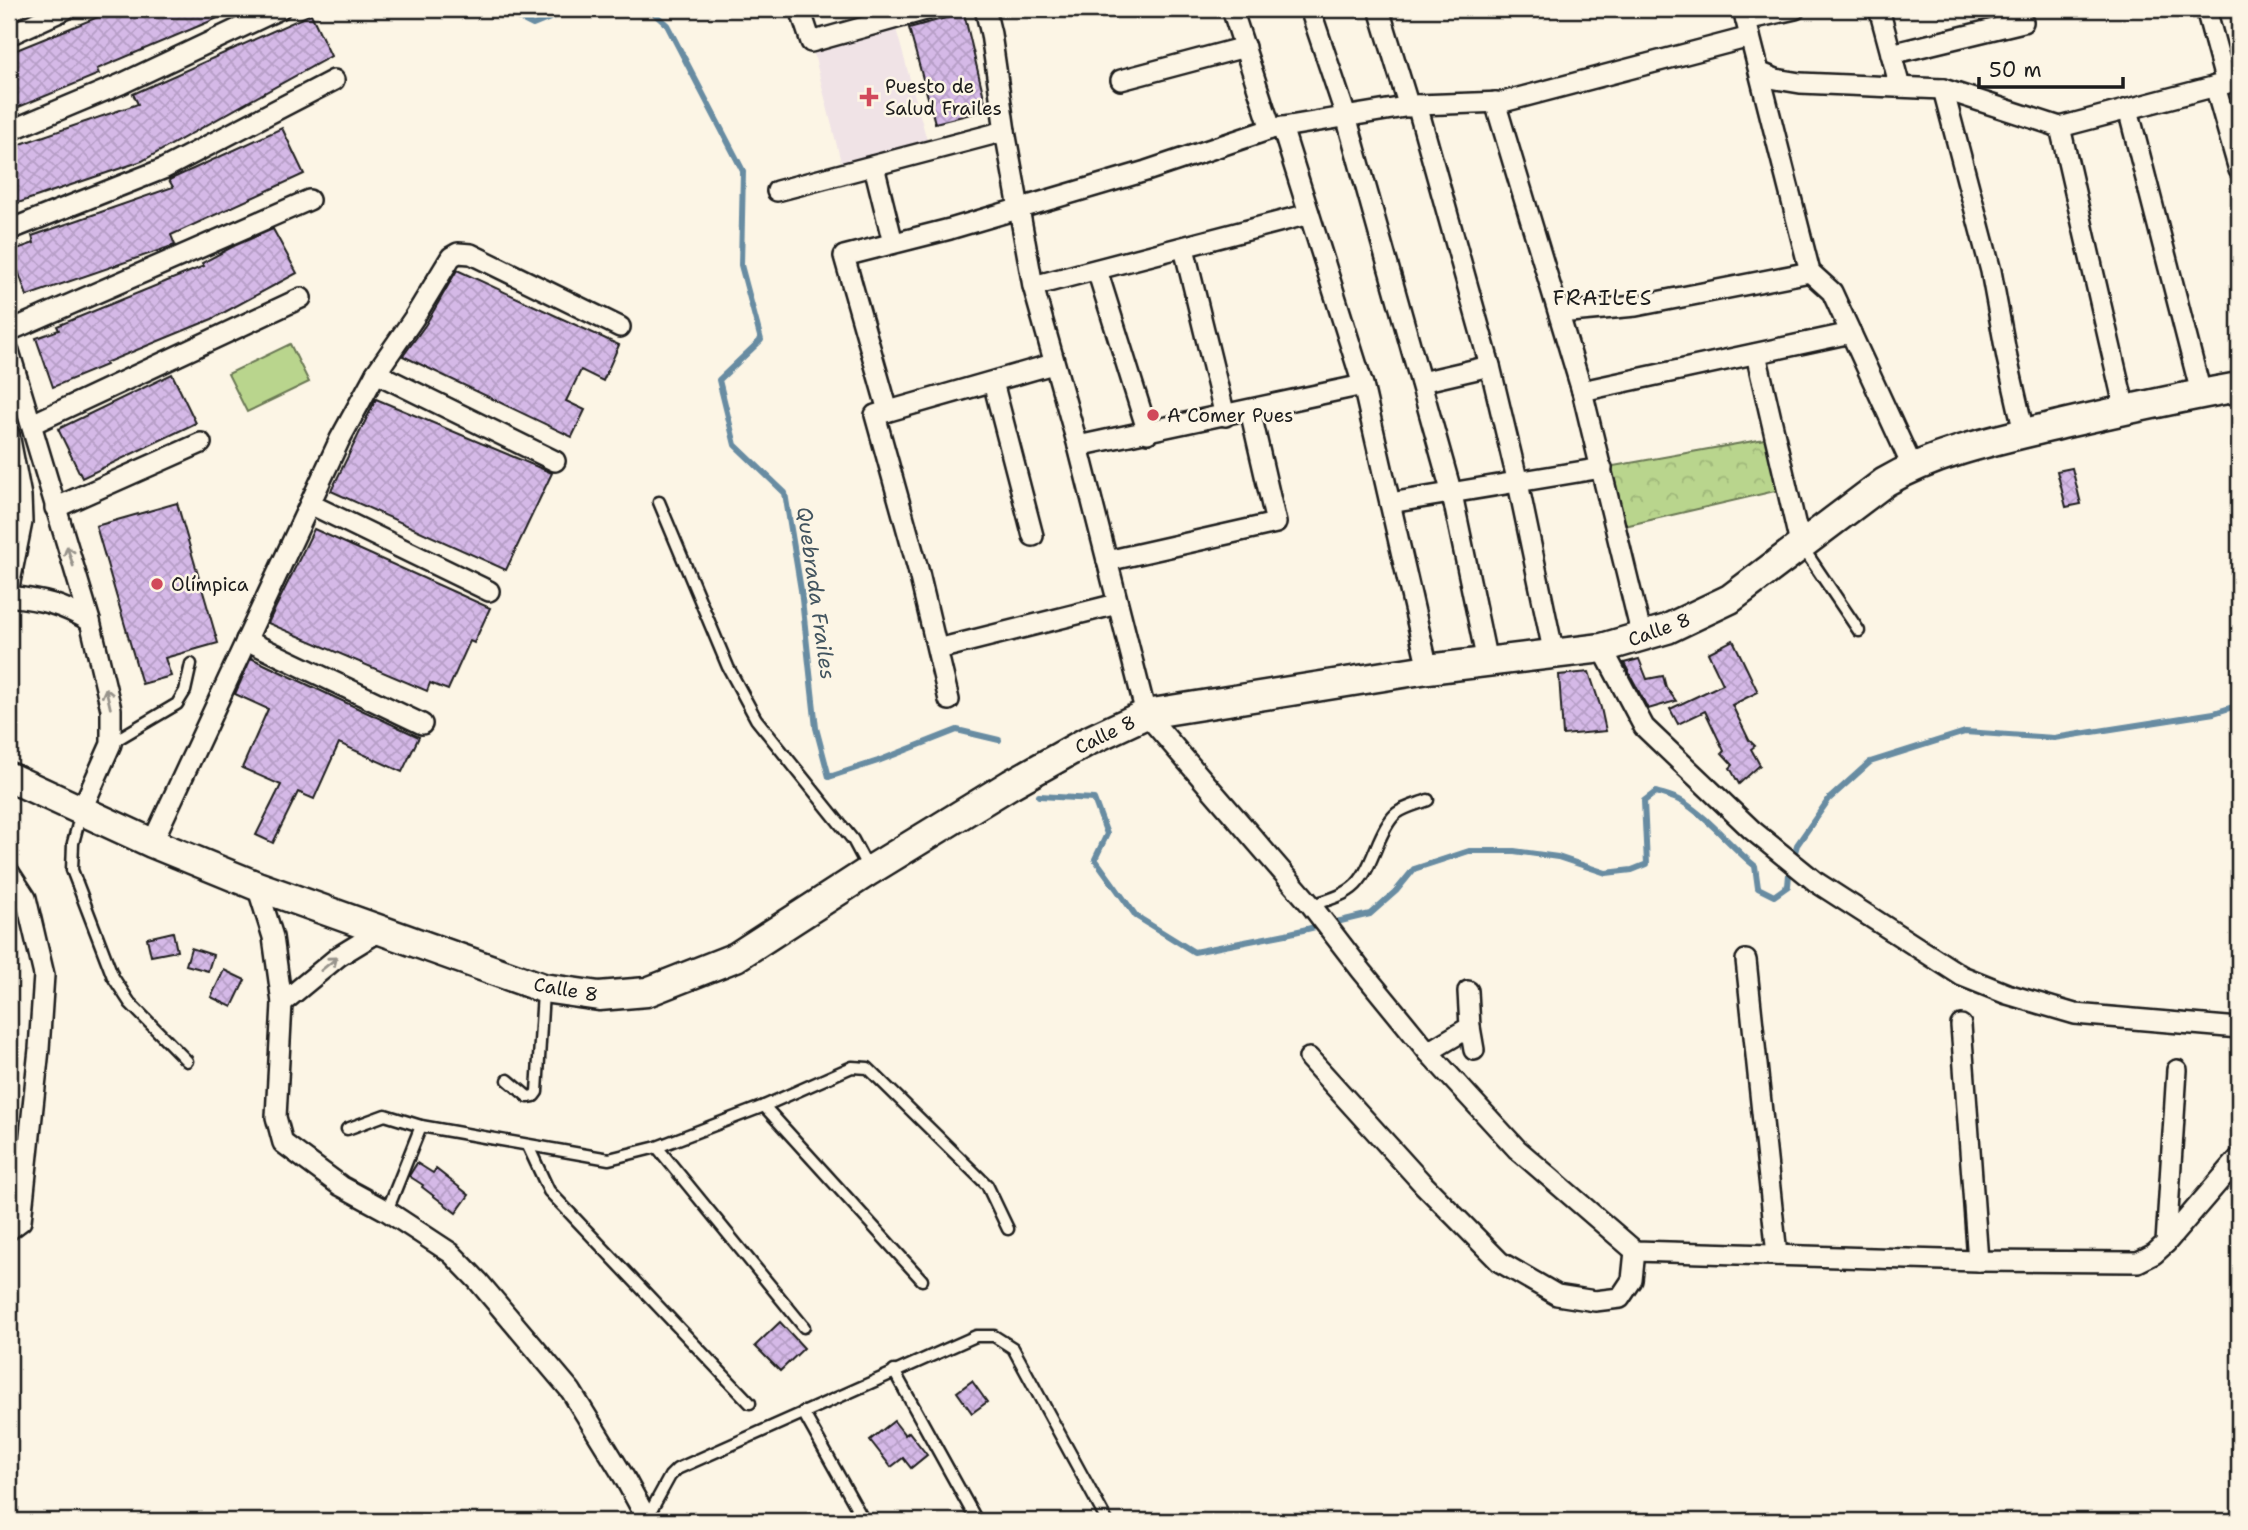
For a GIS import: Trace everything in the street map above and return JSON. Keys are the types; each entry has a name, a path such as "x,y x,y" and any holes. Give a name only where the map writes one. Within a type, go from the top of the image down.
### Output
{"street":[{"path":"9,35 66,9"},
{"path":"9,131 121,84 280,9"},
{"path":"800,9 811,42 929,9"},
{"path":"985,9 1004,131 1033,286 1078,446 1146,713 1315,910 1428,1052 1517,1149 1635,1251 1978,1261 2138,1262 2154,1254 2166,1243 2239,1158"},
{"path":"1232,9 1309,214 1363,385 1428,669"},
{"path":"1310,9 1346,116 1452,494 1487,662"},
{"path":"1380,9 1413,106 1490,366 1554,655"},
{"path":"888,411 844,256 1146,172 1276,128 1413,106 1495,103 1746,22 1795,9"},
{"path":"1879,9 1900,87"},
{"path":"2206,9 2227,83 2239,170"},
{"path":"1746,22 1810,272 1832,292 1912,466"},
{"path":"1891,54 2023,22"},
{"path":"1121,80 1245,47"},
{"path":"1760,73 1800,83 1943,89 2060,127 2227,83"},
{"path":"9,230 163,169 334,80"},
{"path":"1943,89 1991,271 2024,433"},
{"path":"1495,103 1582,391 1642,637"},
{"path":"2128,109 2201,393"},
{"path":"2060,127 2125,410"},
{"path":"777,191 1004,131"},
{"path":"874,166 893,243"},
{"path":"9,331 309,200"},
{"path":"1033,286 1309,214"},
{"path":"1184,248 1225,416"},
{"path":"152,843 340,439 376,373 451,257 458,253 471,254 620,327"},
{"path":"1097,270 1148,433"},
{"path":"1559,313 1636,306 1810,272"},
{"path":"32,424 301,299"},
{"path":"1582,391 1851,333"},
{"path":"9,351 90,621 111,709 111,744 82,809"},
{"path":"1756,354 1800,544"},
{"path":"949,700 918,569 875,415 1053,364"},
{"path":"1421,382 1490,366"},
{"path":"376,373 555,461"},
{"path":"993,382 1033,536"},
{"path":"1078,446 1363,385"},
{"name":"Calle 8","path":"9,778 152,843 257,886 543,988 599,996 647,992 736,957 1011,784 1086,742 1146,713 1428,669 1602,648 1642,637 1667,629 1730,599 1800,544 1885,482 1912,466 2024,433 2239,387"},
{"path":"1107,561 1276,523 1250,410"},
{"path":"9,434 15,498 22,522 9,587"},
{"path":"55,508 201,443"},
{"path":"1390,503 1602,468"},
{"path":"310,504 489,591"},
{"path":"9,596 39,599 66,607 90,621"},
{"path":"938,649 1117,604"},
{"path":"246,640 422,724"},
{"path":"1602,648 1644,727 1752,830 1816,881 1962,976 2007,994 2075,1014 2239,1028"},
{"path":"9,872 26,898 44,975 21,1221 9,1230"},
{"path":"257,886 273,937 282,1003 276,1117 283,1143 341,1186 387,1211 451,1253 562,1381 624,1477 647,1520"},
{"path":"282,1003 339,956 380,930"},
{"path":"1745,960 1777,1255"},
{"path":"1468,991 1474,1051"},
{"path":"1961,1025 1978,1261"},
{"path":"1428,1052 1470,1027"},
{"path":"1309,1058 1424,1185 1500,1262 1557,1295 1595,1301 1620,1298 1632,1280 1635,1251"},
{"path":"2166,1243 2176,1070"}],"lane":[{"path":"659,502 728,667 755,719 853,840 869,871"},
{"path":"1800,544 1859,631"},
{"path":"111,744 177,704 186,691 191,664"},
{"path":"1315,910 1354,888 1369,865 1383,831 1396,814 1428,800"},
{"path":"82,809 73,843 72,870 113,977 130,1003 187,1061"},
{"path":"508,1080 528,1097 537,1092 543,988"},
{"path":"347,1129 386,1115 421,1126 609,1159 657,1147 764,1106 852,1067 868,1068 987,1185 1008,1229"},
{"path":"764,1106 922,1280"},
{"path":"387,1211 421,1126"},
{"path":"528,1146 550,1191 750,1403"},
{"path":"657,1147 804,1327"},
{"path":"647,1520 670,1476 677,1469 976,1336 994,1336 1013,1348 1107,1521"},
{"path":"894,1371 977,1521"},
{"path":"803,1412 864,1521"}],"shaded area":[{"name":"Puesto de Salud Frailes","path":"893,18 930,151 844,174 811,42"}],"green space":[{"path":"290,344 309,382 247,412 228,374"},
{"path":"1776,437 1788,488 1616,528 1602,468"}],"building":[{"path":"94,9 239,9 97,69 99,74 9,111 9,53 98,17"},
{"path":"964,13 987,110 935,123 909,28"},
{"path":"311,14 331,56 142,161 9,206 9,148 138,104 133,94"},
{"path":"282,128 304,174 171,235 175,245 27,296 11,251 34,243 32,236 173,187 169,180"},
{"path":"273,229 297,273 212,319 53,387 36,338 59,330 57,326 204,266 202,263"},
{"path":"457,270 619,345 603,381 581,370 566,401 585,410 572,437 403,356 426,324"},
{"path":"172,374 196,423 82,478 58,429"},
{"path":"376,399 552,473 506,570 331,491"},
{"path":"2072,468 2081,504 2066,507 2057,471"},
{"name":"Olímpica","path":"177,503 218,643 165,658 171,676 142,684 96,526"},
{"path":"314,529 490,608 474,643 470,641 448,690 430,683 427,691 268,623"},
{"path":"1733,640 1758,692 1732,705 1749,740 1755,746 1751,749 1760,765 1739,784 1730,768 1733,765 1722,753 1724,751 1705,711 1678,724 1670,709 1723,684 1708,653"},
{"path":"251,658 419,737 402,772 339,743 314,799 298,792 273,843 256,835 281,785 242,768 268,709 235,694"},
{"path":"1639,659 1647,679 1663,676 1666,687 1676,701 1648,709 1624,663"},
{"path":"1589,672 1606,731 1563,735 1559,675"},
{"path":"173,932 177,951 151,956 147,938"},
{"path":"191,948 213,955 208,971 186,965"},
{"path":"224,970 245,980 232,1007 211,997"},
{"path":"417,1163 433,1173 436,1169 469,1195 456,1213 409,1176"},
{"path":"780,1322 804,1348 780,1371 755,1346"},
{"path":"972,1381 987,1402 972,1413 957,1392"},
{"path":"894,1421 905,1435 909,1432 927,1455 911,1468 903,1458 891,1467 870,1440"}],"waterway":[{"name":"Quebrada Frailes","path":"501,9 533,25 572,9"},
{"name":"Quebrada Frailes","path":"649,9 667,25 743,171 741,265 761,340 719,380 735,445 785,493 801,590 816,728 829,777 957,730 999,740"},
{"name":"Quebrada Frailes","path":"1039,796 1094,799 1107,834 1095,859 1136,916 1194,952 1370,914 1396,891 1414,869 1469,851 1514,851 1558,857 1606,873 1632,870 1647,864 1644,801 1656,792 1680,800 1702,816 1755,866 1758,888 1774,896 1788,886 1797,845 1829,799 1870,762 1965,732 2054,738 2214,713 2239,705"}],"place":[{"name":"Puesto de Salud Frailes","path":"869,97"},
{"name":"A Comer Pues","path":"1153,415"},
{"name":"Olímpica","path":"157,584"}],"district":[{"name":"FRAILES","path":"1603,298"}]}
